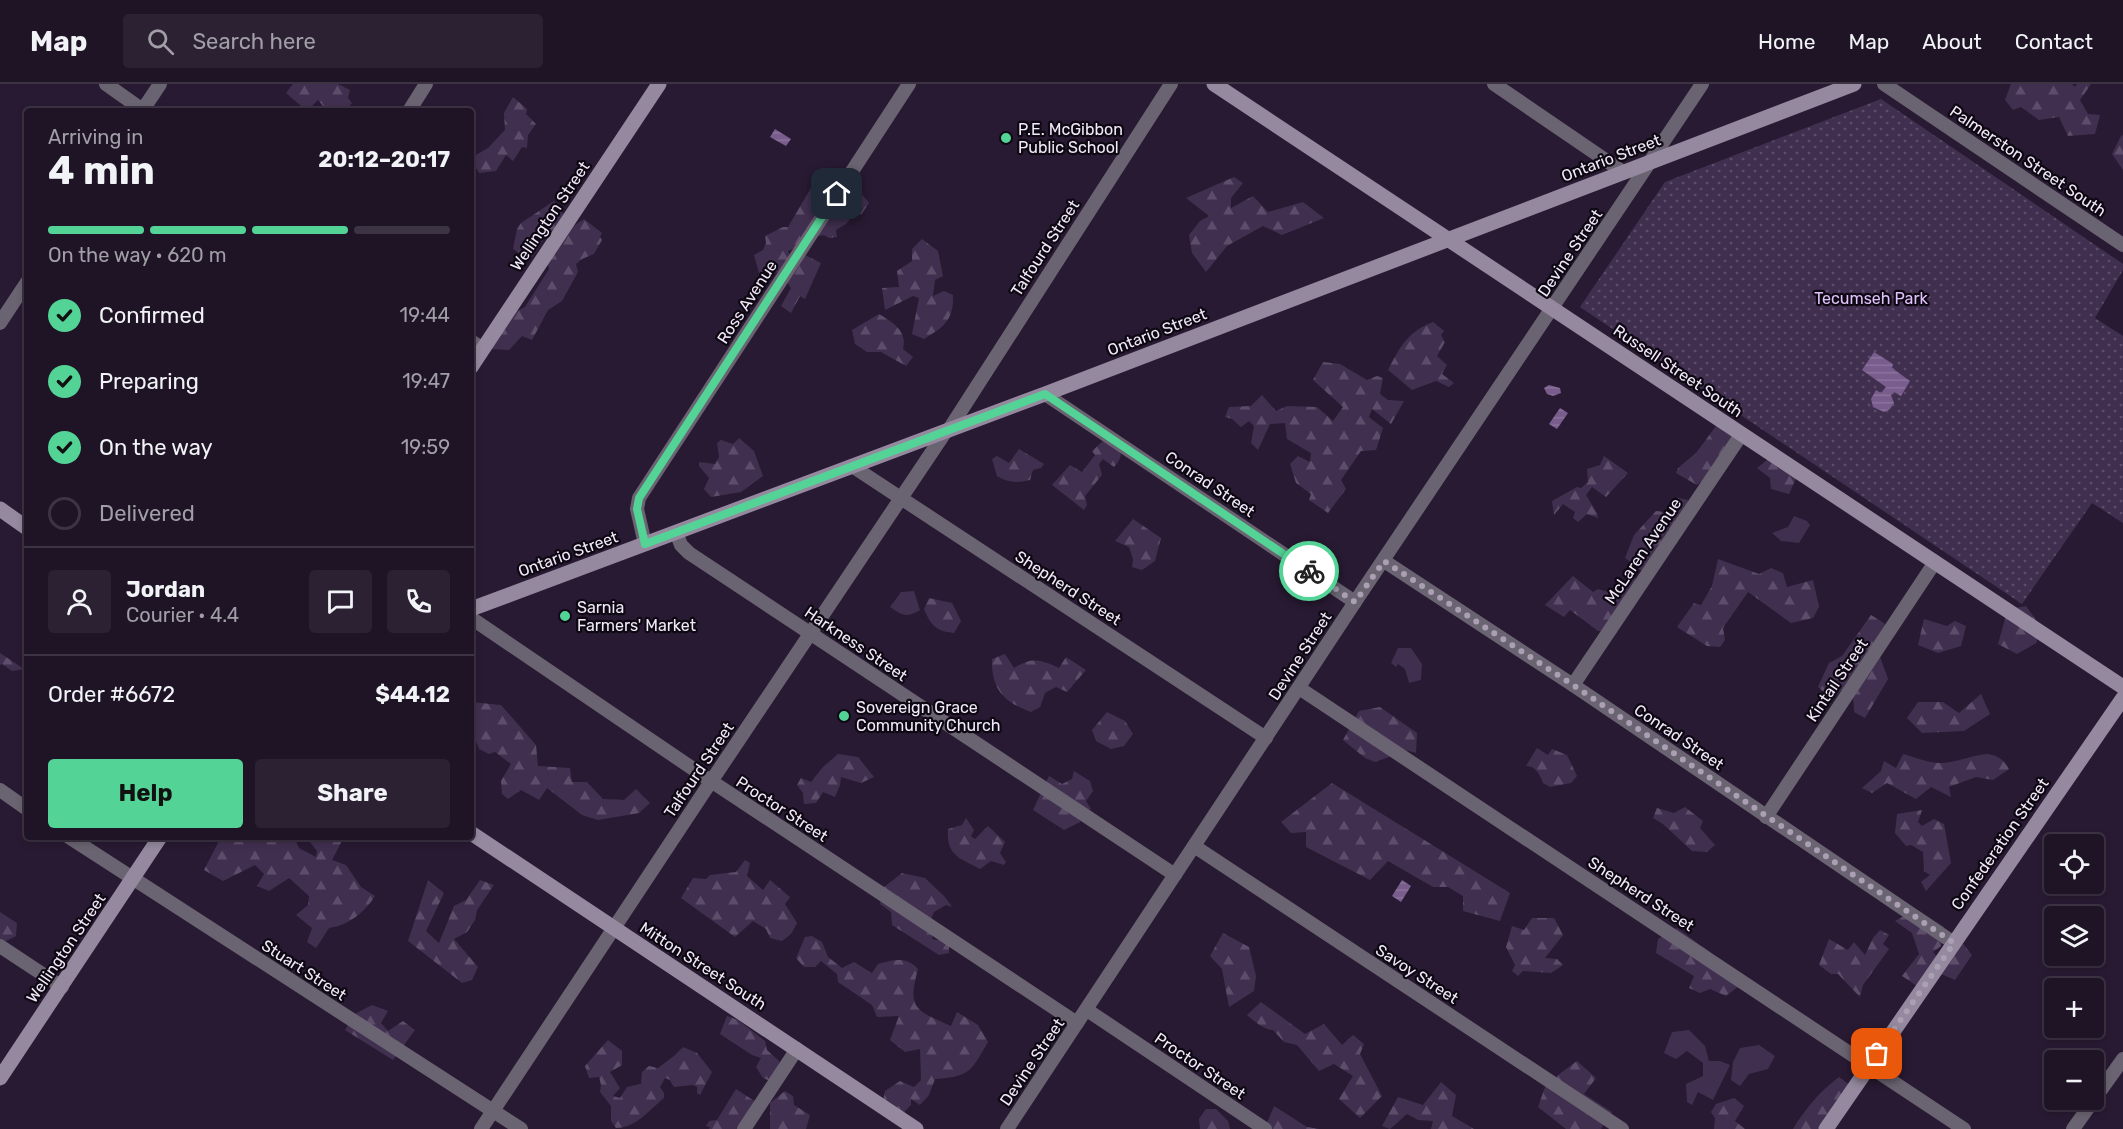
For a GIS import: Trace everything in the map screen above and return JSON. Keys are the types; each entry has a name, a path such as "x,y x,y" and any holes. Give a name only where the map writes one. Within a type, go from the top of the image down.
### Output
{"street":[{"path":"106,84 139,108"},
{"path":"145,108 159,84"},
{"path":"411,108 426,84"},
{"name":"Wellington Street","path":"477,345 659,84"},
{"name":"Ross Avenue","path":"645,544 637,509 639,498 909,84"},
{"name":"Talfourd Street","path":"481,1129 711,781 947,431 1171,84"},
{"name":"Russell Street South","path":"1214,84 2123,687"},
{"path":"1494,84 1623,172"},
{"name":"Devine Street","path":"1007,1129 1355,602 1702,84"},
{"name":"Ontario Street","path":"474,608 1045,394 1854,84"},
{"name":"Palmerston Street South","path":"1884,84 2123,245"},
{"path":"0,323 24,287"},
{"name":"Conrad Street","path":"1045,394 1355,602"},
{"name":"McLaren Avenue","path":"1573,685 1741,435"},
{"name":"Shepherd Street","path":"852,466 1266,738"},
{"path":"0,509 24,526"},
{"name":"Harkness Street","path":"676,532 681,545 689,553 1175,875"},
{"name":"Conrad Street","path":"1384,561 1573,685 1954,943"},
{"name":"Kintail Street","path":"1766,817 1935,562"},
{"name":"Proctor Street","path":"474,620 711,781 1077,1023"},
{"name":"Shepherd Street","path":"1299,688 1964,1129"},
{"name":"Confederation Street","path":"1826,1129 2123,698"},
{"path":"0,790 24,807"},
{"name":"Mitton Street South","path":"474,835 916,1129"},
{"name":"Stuart Street","path":"73,840 132,880 521,1129"},
{"name":"Wellington Street","path":"0,1078 158,840"},
{"name":"Savoy Street","path":"1194,846 1622,1129"},
{"path":"0,946 62,987"},
{"name":"Proctor Street","path":"1087,1010 1265,1129"},
{"path":"744,1129 797,1049"},
{"path":"2073,1129 2123,1059"},
{"path":"1240,1129 1248,1117"}],"green space":[{"path":"293,84 338,84 350,90 348,98 352,103 348,108 325,108 318,100 310,108 304,108 286,93"},
{"path":"2011,84 2072,84 2075,87 2077,84 2091,84 2080,100 2088,114 2100,115 2095,134 2068,136 2059,117 2039,120 2021,107 2013,110 2005,100"},
{"path":"513,97 527,109 526,114 536,124 528,135 527,148 522,147 513,161 506,155 496,171 479,173 474,164 474,154 476,155 488,148 505,130 504,113"},
{"name":"Tecumseh Park","path":"1881,99 2123,264 2123,270 2095,318 2123,336 2123,523 2092,503 2022,604 1580,307 1665,182"},
{"path":"2123,135 2123,170 2112,154"},
{"path":"1234,177 1243,183 1231,198 1231,208 1253,196 1268,212 1303,202 1324,218 1282,235 1263,226 1227,246 1206,272 1192,253 1189,235 1200,221 1209,216 1186,198"},
{"path":"828,184 833,190 800,246 788,251 794,264 786,275 772,271 767,277 759,273 754,255 763,250 766,243 765,236 783,227 788,227 811,188"},
{"path":"856,187 869,203 861,215 856,212 846,224 836,230 837,237 829,238 824,235 814,237 844,191"},
{"path":"554,201 564,215 560,226 547,234 533,256 528,259 513,249 517,229 521,223"},
{"path":"584,219 602,233 600,237 602,240 594,254 576,264 578,272 562,301 548,310 532,340 522,336 509,350 490,349 513,313 525,307 549,269 547,261 569,229"},
{"path":"922,239 938,251 943,276 935,280 933,296 944,291 953,295 950,317 937,331 924,339 912,334 919,298 913,296 885,310 882,288 899,287 897,271 912,261 912,249"},
{"path":"803,254 821,263 805,299 800,296 791,313 781,306 791,288 785,279"},
{"path":"879,314 901,332 903,349 913,357 906,366 881,352 867,352 855,344 852,330"},
{"path":"1433,322 1444,331 1441,335 1445,342 1437,356 1447,365 1442,374 1454,383 1449,387 1436,381 1412,390 1388,370 1410,336"},
{"path":"1323,362 1340,364 1367,380 1377,376 1383,378 1380,394 1388,400 1404,401 1391,424 1372,409 1369,417 1383,428 1376,450 1361,451 1341,480 1346,489 1328,513 1309,500 1311,494 1296,483 1290,464 1298,456 1310,462 1311,453 1287,439 1285,423 1270,424 1258,450 1251,443 1254,426 1249,421 1241,427 1232,419 1225,417 1229,407 1251,406 1262,395 1276,411 1287,406 1317,407 1333,421 1343,407 1313,380"},
{"path":"1719,422 1735,434 1712,472 1697,485 1676,473 1678,468 1696,453"},
{"path":"739,438 754,451 763,476 741,492 711,497 704,489 709,478 699,466 699,462 715,464 719,457 717,443 721,440 733,444"},
{"path":"1103,441 1120,447 1120,458 1114,467 1103,459 1099,464 1102,475 1085,496 1087,505 1084,510 1052,485 1070,465 1082,472 1095,455 1092,451"},
{"path":"1019,449 1044,464 1041,468 1033,470 1030,480 1013,482 997,476 992,459 997,456 1009,463"},
{"path":"1604,456 1628,473 1606,497 1592,487 1586,495 1598,518 1587,514 1578,522 1573,518 1575,512 1563,504 1554,515 1552,501 1577,487 1581,488 1588,482 1587,469 1600,465"},
{"path":"1772,456 1798,474 1789,494 1771,489 1770,478 1757,468"},
{"path":"1678,498 1688,500 1687,509 1642,571 1625,558 1634,535 1656,511 1665,512"},
{"path":"1794,516 1807,521 1810,525 1799,543 1781,541 1772,533 1788,527"},
{"path":"1133,519 1161,538 1155,561 1142,570 1132,567 1133,559 1129,547 1115,541"},
{"path":"1718,559 1759,574 1771,568 1783,573 1787,587 1813,580 1819,607 1813,618 1791,623 1748,592 1723,628 1725,640 1720,647 1707,646 1677,627 1694,603 1701,605 1712,586"},
{"path":"1632,575 1640,583 1606,631 1598,631 1570,610 1564,617 1545,605 1573,576 1593,592 1598,589 1611,593"},
{"path":"914,591 920,610 905,615 890,607 901,592"},
{"path":"929,598 952,603 961,621 954,633 942,631 932,623 924,609"},
{"path":"2026,606 2041,627 2036,643 2017,654 1998,644 2005,619 2015,608"},
{"path":"1871,615 1884,623 1890,636 1875,643 1866,653 1880,657 1888,679 1865,718 1854,712 1853,690 1846,686 1832,699 1818,687 1829,663 1842,656"},
{"path":"1924,619 1947,626 1955,621 1966,626 1961,646 1938,653 1918,645"},
{"path":"1398,648 1411,648 1422,664 1421,680 1409,683 1405,669 1398,664 1396,667 1391,663"},
{"path":"0,653 24,669 12,671 0,665"},
{"path":"1005,654 1014,668 1036,660 1059,668 1066,657 1086,670 1067,692 1056,687 1045,693 1040,707 1031,712 1013,704 997,686 992,669 992,659"},
{"path":"1981,694 1990,714 1964,731 1922,733 1907,718 1918,702 1943,702 1959,713"},
{"path":"474,702 501,705 536,745 538,766 570,768 572,782 587,782 603,799 624,800 636,789 650,803 639,813 598,820 582,815 547,788 539,800 521,790 508,799 502,794 501,781 511,764 495,752 489,754 479,749 474,736"},
{"path":"1380,707 1417,733 1416,753 1395,747 1389,757 1375,762 1365,758 1343,740 1359,711"},
{"path":"1107,712 1125,721 1133,734 1124,746 1111,749 1096,741 1092,730"},
{"path":"1537,748 1548,755 1552,749 1567,755 1577,776 1571,783 1550,787 1543,783 1535,769 1526,766"},
{"path":"838,754 858,757 874,777 861,783 841,777 835,797 823,792 816,803 804,804 803,793 797,785 801,778 811,782"},
{"path":"1903,754 1940,763 1978,756 1995,756 2002,760 2009,769 1993,780 1976,777 1949,787 1951,797 1931,787 1916,799 1887,783 1872,793 1862,788 1881,771 1884,761 1896,768"},
{"path":"1074,771 1090,781 1093,791 1086,801 1091,809 1077,815 1080,822 1064,830 1033,810 1049,776 1062,784 1072,779"},
{"path":"1332,783 1510,893 1500,921 1463,911 1463,896 1448,887 1433,887 1388,861 1370,880 1306,847 1306,832 1291,833 1281,822"},
{"path":"1685,807 1703,821 1700,828 1715,845 1707,852 1692,851 1663,824 1653,818 1657,808 1674,813"},
{"path":"1922,810 1918,822 1922,826 1934,819 1944,824 1951,863 1926,891 1921,882 1930,875 1924,871 1923,852 1911,845 1906,846 1895,833 1897,814"},
{"path":"966,818 974,830 971,836 975,839 988,826 1005,842 1000,853 1006,862 1004,865 991,861 980,869 961,859 952,851 949,845 948,829 962,825"},
{"path":"219,840 295,840 299,848 316,857 317,851 308,840 342,840 332,860 346,865 361,887 375,896 355,917 329,928 316,948 307,942 312,928 296,915 308,905 309,896 289,878 269,891 257,886 264,874 255,865 223,881 204,870"},
{"path":"745,860 750,863 747,876 763,890 770,880 790,897 785,904 797,923 791,934 782,941 770,938 766,929 753,921 735,937 681,898 693,878 706,879 710,875 736,872"},
{"path":"902,873 925,878 952,907 946,905 934,912 931,919 936,925 932,939 949,942 949,953 939,955 892,925 891,912 880,904 883,888"},
{"path":"428,880 444,893 426,931 439,943 454,906 466,900 480,880 494,885 477,910 475,920 467,932 454,939 478,967 472,980 462,983 408,941"},
{"path":"1916,909 1944,927 1941,946 1933,952 1938,958 1961,941 1972,955 1955,980 1932,970 1917,986 1902,976 1919,954 1912,933 1895,921"},
{"path":"0,912 17,923 16,936 0,944"},
{"path":"1532,918 1554,918 1563,935 1545,958 1557,959 1563,965 1551,973 1523,971 1518,976 1512,971 1515,965 1506,947 1512,926 1524,930"},
{"path":"1677,928 1741,975 1740,985 1726,996 1710,989 1700,993 1689,988 1694,976 1656,953 1658,939"},
{"path":"1880,930 1889,935 1883,944 1889,949 1863,985 1860,997 1838,974 1831,974 1819,965 1829,939 1848,950 1854,942 1865,955 1873,938"},
{"path":"1223,933 1249,947 1256,976 1254,991 1229,1007 1222,969 1210,956"},
{"path":"812,936 822,942 828,957 842,968 854,962 872,973 878,964 899,960 909,962 918,969 913,993 917,1006 929,1016 951,1026 957,1012 978,1025 988,1042 973,1066 963,1074 935,1079 929,1095 920,1105 911,1099 911,1105 904,1112 883,1101 885,1091 900,1081 914,1087 921,1080 920,1049 905,1052 890,1040 899,1016 877,1017 872,1005 838,982 837,974 821,961 815,967 804,967 796,958 805,937"},
{"path":"1261,1002 1305,1034 1324,1024 1342,1045 1353,1035 1364,1044 1360,1054 1382,1096 1360,1118 1339,1099 1353,1076 1334,1064 1319,1071 1297,1045 1284,1042 1273,1030 1263,1027 1247,1015"},
{"path":"372,1005 388,1011 381,1023 388,1031 403,1021 415,1030 393,1060 345,1030 355,1014"},
{"path":"727,1016 738,1020 765,1041 767,1050 779,1061 782,1076 777,1084 763,1078 756,1067 761,1058 752,1055 720,1034"},
{"path":"1689,1030 1705,1046 1709,1061 1720,1061 1730,1065 1713,1100 1698,1092 1692,1105 1687,1102 1686,1084 1703,1076 1703,1063 1687,1051 1676,1059 1664,1053 1672,1032"},
{"path":"608,1040 622,1051 622,1065 610,1072 620,1088 613,1096 620,1098 627,1087 641,1084 642,1072 649,1066 658,1068 683,1047 697,1053 712,1072 700,1095 697,1093 697,1087 693,1085 674,1087 670,1080 665,1078 660,1087 664,1098 636,1122 616,1128 611,1121 611,1106 600,1092 599,1077 589,1078 585,1066"},
{"path":"1759,1045 1775,1056 1768,1069 1749,1074 1740,1086 1731,1080 1733,1062 1740,1048"},
{"path":"1577,1061 1596,1078 1584,1094 1612,1112 1601,1129 1566,1129 1538,1107 1546,1084"},
{"path":"1839,1077 1850,1085 1820,1129 1793,1129 1813,1101"},
{"path":"1441,1082 1456,1095 1452,1116 1474,1129 1431,1129 1433,1121 1418,1120 1407,1114 1390,1129 1382,1126 1398,1097 1423,1105"},
{"path":"736,1089 759,1104 742,1129 709,1129 710,1127 706,1126 709,1121 717,1120"},
{"path":"785,1091 793,1096 794,1105 810,1115 806,1129 770,1129 770,1103"},
{"path":"1734,1098 1744,1106 1735,1121 1745,1129 1714,1129 1715,1118 1711,1112 1716,1104"},
{"path":"1274,1106 1307,1127 1320,1129 1271,1129 1267,1123"},
{"path":"1206,1109 1216,1109 1228,1121 1230,1129 1200,1129 1199,1119"}],"shaded area":[{"path":"775,129 791,139 786,146 770,137"},
{"path":"1874,352 1893,364 1892,368 1910,381 1901,396 1894,392 1891,395 1894,403 1884,412 1873,407 1871,399 1876,390 1881,393 1886,387 1862,370"},
{"path":"1549,385 1560,388 1561,393 1553,396 1547,394 1544,388"},
{"path":"1560,408 1568,413 1557,429 1549,424"},
{"path":"1402,880 1411,886 1401,902 1392,896"}],"way so far":[{"path":"1309,571 1355,602 1384,561 1573,685 1954,943 1877,1054"}],"place":[{"name":"P.E. McGibbon Public School","path":"1006,138"},
{"name":"Sarnia Farmers' Market","path":"565,616"},
{"name":"Sovereign Grace Community Church","path":"844,716"}],"route":[{"path":"837,194 639,498 637,509 645,544 1045,394 1309,571"}]}
